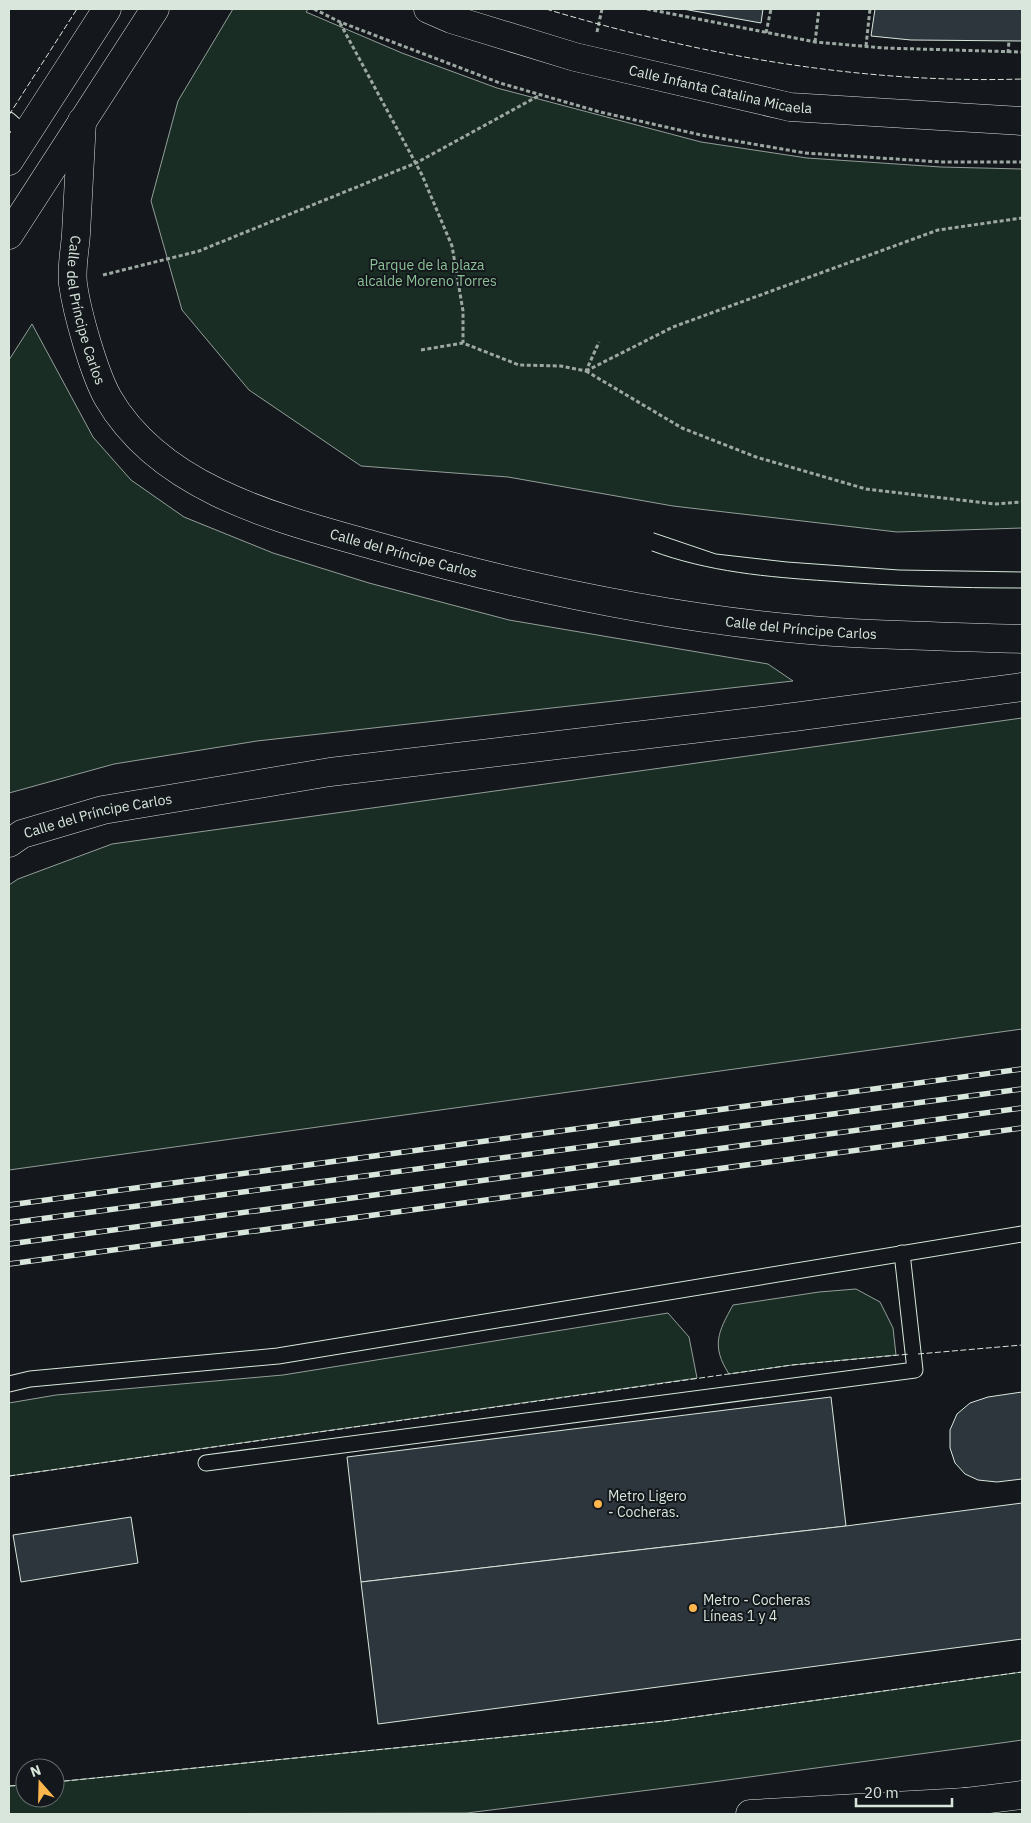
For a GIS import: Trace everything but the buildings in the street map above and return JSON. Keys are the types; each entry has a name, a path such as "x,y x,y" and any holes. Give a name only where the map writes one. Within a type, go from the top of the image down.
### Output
{"main road":[{"path":"9,161 17,127 107,9"},
{"path":"9,235 155,9"},
{"name":"Calle Infanta Catalina Micaela","path":"428,9 451,19 575,57 790,107 1022,121"},
{"name":"Calle del Príncipe Carlos","path":"82,120 73,282 93,361 107,397 133,433 170,464 210,489 280,519 447,567 545,590 657,611 753,624 851,633 1022,639"},
{"name":"Calle del Príncipe Carlos","path":"9,843 22,834 103,810 330,772 786,718 1022,687"},
{"path":"884,1814 1022,1795"},
{"path":"750,1814 966,1802"}],"lane":[{"path":"9,1384 30,1380 278,1356 1022,1234"},
{"path":"206,1462 915,1370 902,1253"}],"path":[{"path":"314,9 340,22 500,83 600,112 701,135 805,153 941,162 1022,162"},
{"path":"596,36 602,9"},
{"path":"648,9 815,42 1008,53 1022,52"},
{"path":"766,33 771,9"},
{"path":"815,42 819,9"},
{"path":"866,46 870,9"},
{"path":"340,22 416,163 452,246 463,312 463,343"},
{"path":"1008,53 1009,41"},
{"path":"73,282 199,251 416,163 540,95"},
{"path":"586,371 673,327 938,230 1022,218"},
{"path":"586,371 599,342"},
{"path":"421,350 463,343 519,365 561,366 586,371 682,428 756,457 866,489 995,504 1022,502"}],"green space":[{"name":"Parque de la plaza alcalde Moreno Torres","path":"233,9 308,9 306,12 402,53 497,88 701,142 807,158 941,167 1022,169 1022,528 897,532 673,506 508,477 361,466 249,390 182,310 151,201 178,101"},
{"path":"32,324 93,437 131,480 184,517 273,553 369,583 509,620 768,664 793,681 257,741 114,764 9,793 9,360"},
{"path":"1022,718 1022,1029 9,1170 9,885 18,879 112,844"},
{"path":"856,1289 880,1302 893,1328 896,1355 792,1365 729,1374 723,1364 718,1347 720,1331 733,1305 819,1292"},
{"path":"668,1313 689,1337 697,1378 9,1476 9,1403 56,1395 283,1375"},
{"path":"1022,1672 1022,1740 1001,1743 467,1813 9,1814 9,1786 15,1786 15,1808 65,1808 65,1781 665,1721"}],"tram line":[{"path":"654,533 716,554 787,562 899,570 1022,572"},
{"path":"652,551 717,569 783,578 852,583 1022,588"}],"railway":[{"path":"9,1205 1022,1069"},
{"path":"9,1223 1022,1089"},
{"path":"9,1244 1022,1108"},
{"path":"9,1264 1022,1128"}],"fence":[{"path":"9,115 77,9"},
{"path":"546,9 662,40 721,53 781,63 901,77 1022,79"},
{"path":"918,1354 1022,1345"},
{"path":"9,1476 792,1365 910,1354"},
{"path":"65,1781 665,1721 1022,1672"},
{"path":"9,1786 15,1786"}],"place":[{"name":"Metro Ligero - Cocheras.","path":"598,1504"},
{"name":"Metro - Cocheras Líneas 1 y 4","path":"693,1608"}]}
